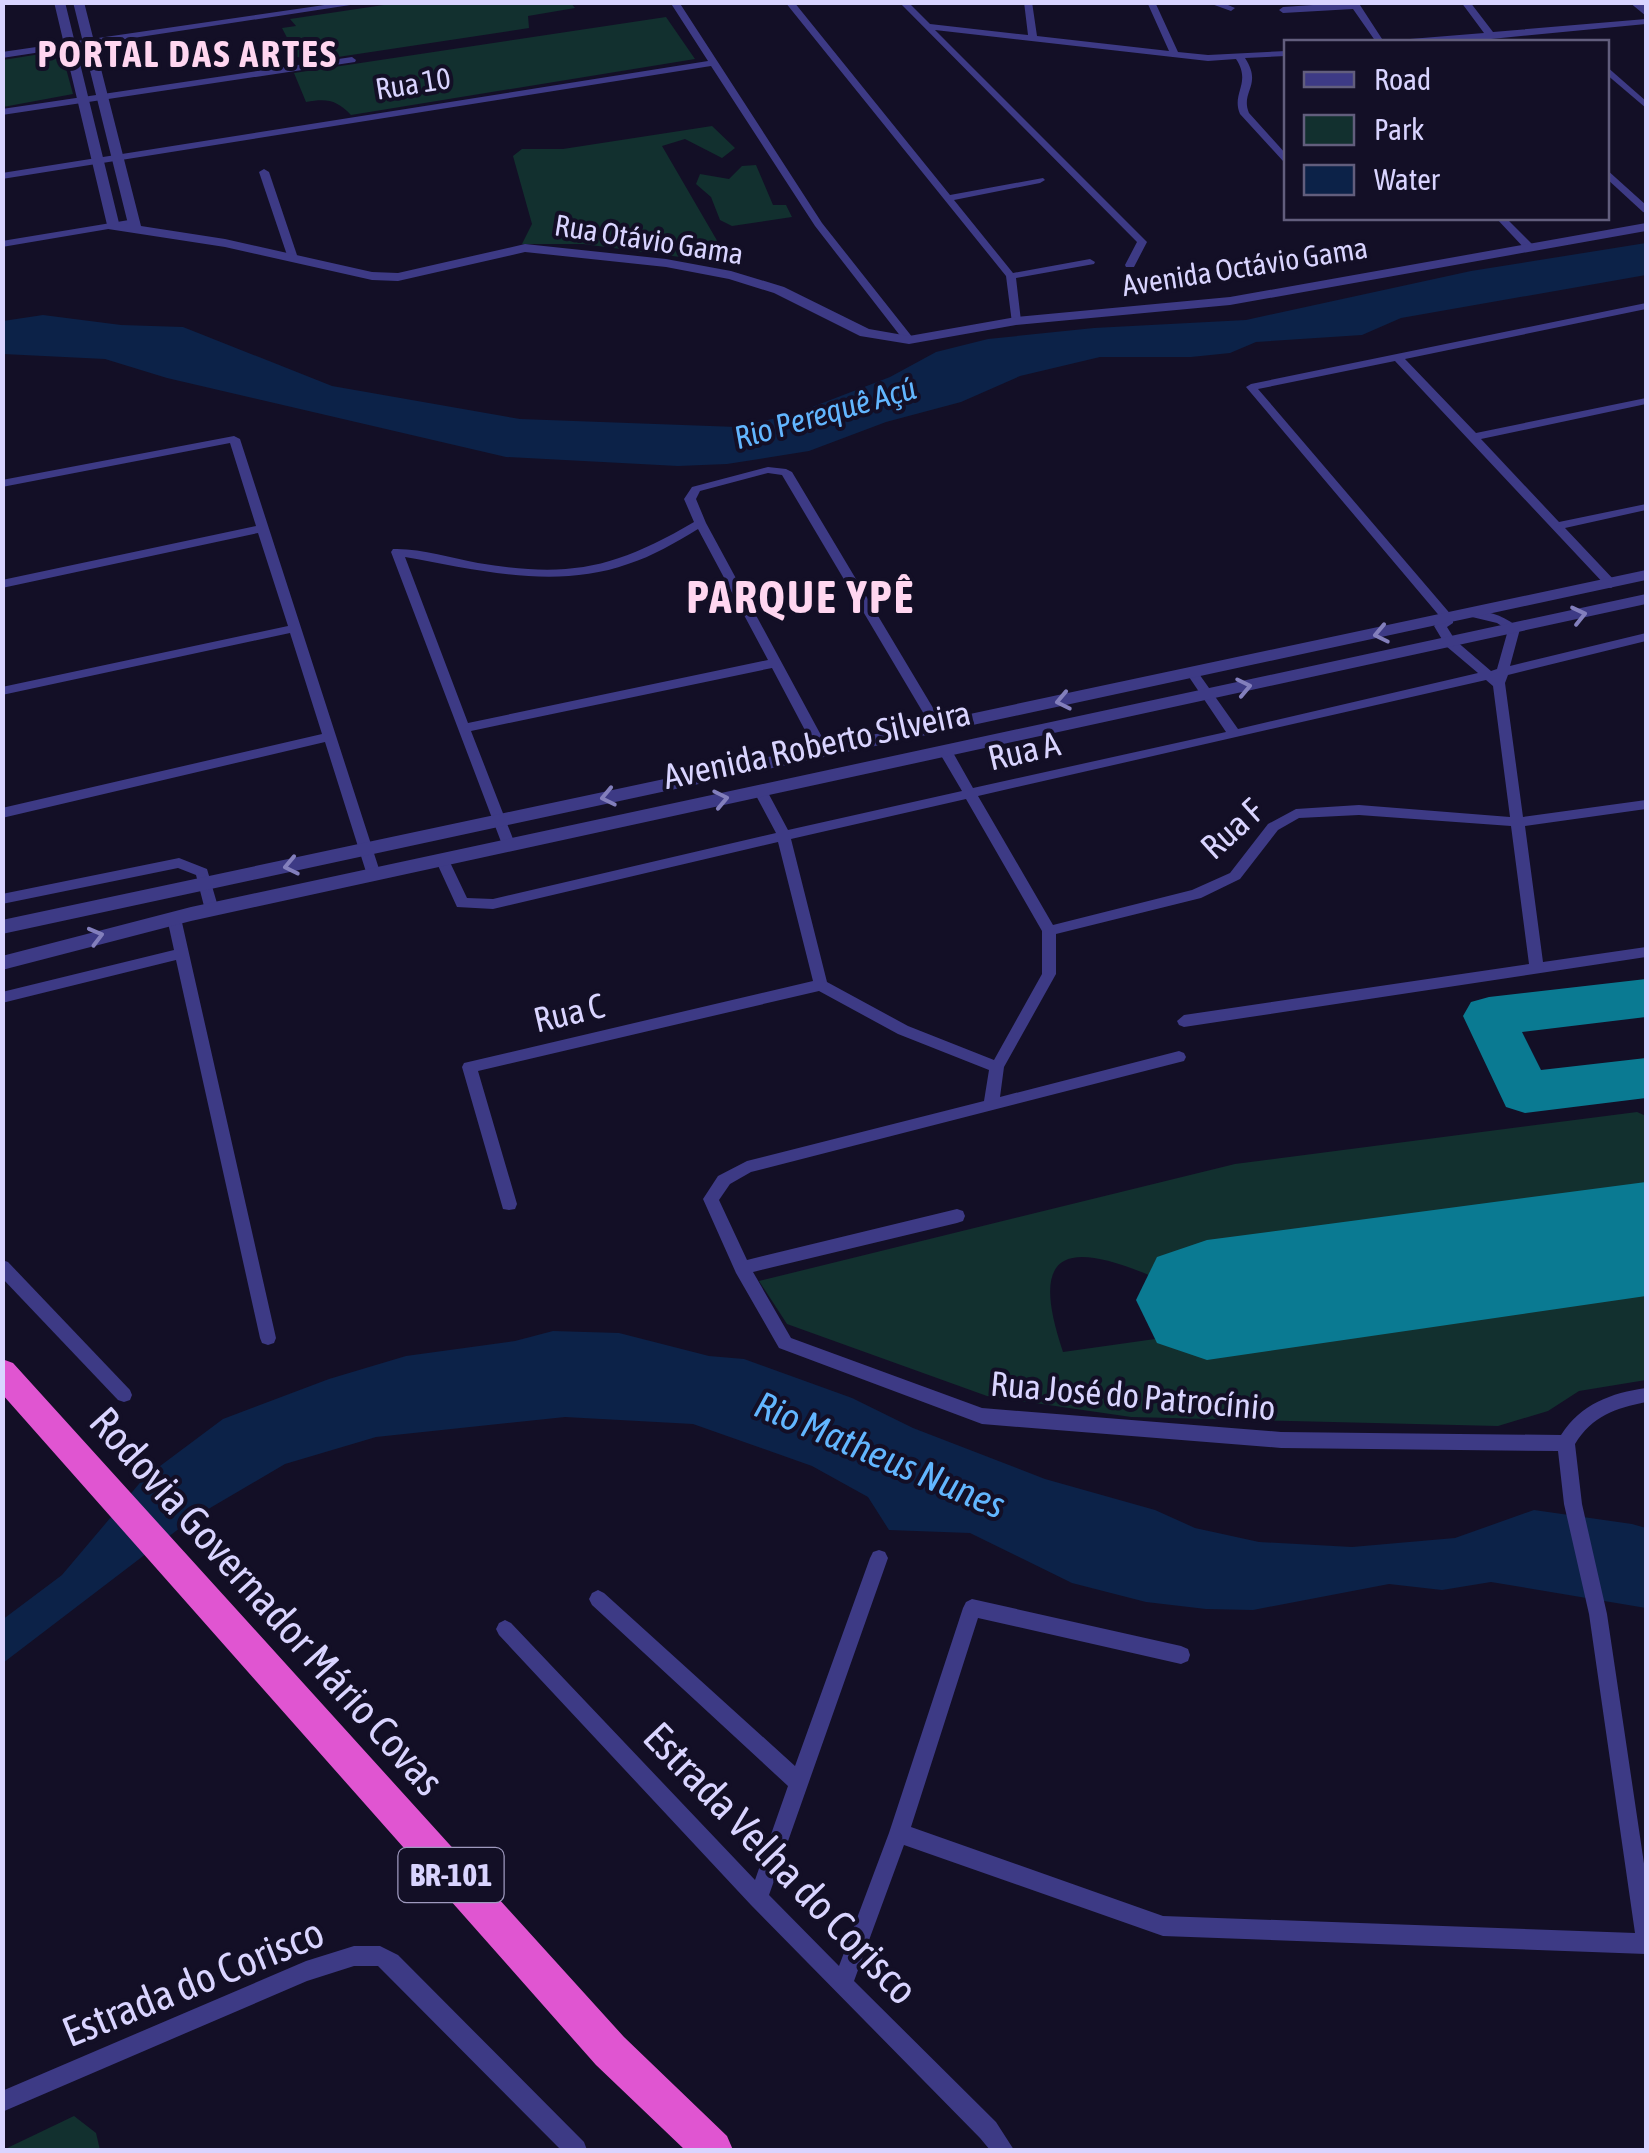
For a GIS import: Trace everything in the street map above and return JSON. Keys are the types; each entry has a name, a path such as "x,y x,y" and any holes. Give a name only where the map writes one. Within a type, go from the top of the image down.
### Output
{"highway":[{"name":"Rodovia Governador Mário Covas","path":"2,1372 520,1954 610,2051 713,2150"}],"street":[{"path":"2,244 113,226 59,2"},
{"path":"78,2 135,226"},
{"path":"2,55 366,2"},
{"path":"674,2 818,224 909,340"},
{"path":"789,2 1011,276 1016,322"},
{"path":"903,2 1142,242 1130,265"},
{"path":"1028,2 1033,37"},
{"path":"1151,2 1174,54"},
{"path":"1210,2 1232,8"},
{"path":"1465,2 1490,36"},
{"path":"1634,2 1646,12"},
{"path":"1283,10 1354,4 1379,40"},
{"path":"1468,40 1646,22"},
{"path":"926,26 1174,54 1240,58 1284,53"},
{"path":"1560,31 1571,40"},
{"path":"1240,58 1252,80 1241,105 1245,114 1284,157"},
{"path":"2,112 352,60"},
{"name":"Rua 10","path":"2,176 714,63"},
{"path":"1609,72 1646,105"},
{"path":"264,172 293,258"},
{"path":"1609,175 1646,210"},
{"path":"947,198 1040,180"},
{"path":"1504,220 1530,248"},
{"name":"Rua Otávio Gama","path":"113,226 135,226 372,276 398,277 524,248 666,263 731,275 779,290 864,332 909,340"},
{"name":"Avenida Octávio Gama","path":"909,340 1016,322 1176,309 1646,227"},
{"path":"1011,276 1090,262"},
{"path":"1497,678 1450,642 1440,626 1449,620 1251,387 1646,306"},
{"path":"1397,356 1610,584"},
{"path":"1475,437 1646,401"},
{"path":"2,484 234,438 292,629 374,874"},
{"path":"822,750 700,523 690,499 696,489 768,470 786,472 794,481 938,728 936,740 1049,931 1049,974 997,1067 991,1104"},
{"path":"1558,526 1646,506"},
{"path":"508,844 396,552 547,575 591,573 638,560 700,523"},
{"path":"2,584 260,529"},
{"name":"Avenida Roberto Silveira","path":"2,927 1646,575"},
{"name":"Avenida Roberto Silveira","path":"2,963 174,918 508,844 1646,599"},
{"path":"1476,614 1501,620 1514,630 1497,678 1536,968"},
{"path":"2,691 292,629"},
{"name":"Rua A","path":"442,860 462,903 476,906 1234,733 1497,678 1646,637"},
{"path":"463,728 775,663"},
{"path":"1193,674 1234,733"},
{"path":"971,720 989,725 994,737 990,742"},
{"path":"2,813 328,738"},
{"path":"760,790 783,834 821,985 903,1030 997,1067"},
{"name":"Rua F","path":"1049,931 1196,894 1235,876 1273,826 1296,814 1359,810 1519,822 1646,804"},
{"path":"2,899 179,863 198,868 212,910"},
{"path":"174,918 268,1338"},
{"path":"1184,1021 1646,952"},
{"path":"2,998 179,954"},
{"name":"Rua C","path":"509,1204 469,1067 821,985"},
{"name":"Rua José do Patrocínio","path":"1179,1058 747,1167 724,1180 711,1199 742,1268 785,1343 982,1416 1281,1440 1566,1443"},
{"path":"742,1268 957,1216"},
{"path":"2,1267 124,1395"},
{"path":"899,1834 1163,1926 1646,1943 1598,1614 1573,1504 1566,1443 1582,1416 1604,1404 1646,1395"},
{"path":"758,1898 879,1558"},
{"path":"598,1598 798,1783"},
{"path":"844,1981 899,1834 972,1608 1181,1656"},
{"name":"Estrada Velha do Corisco","path":"505,1629 758,1898 844,1981 1004,2150"},
{"name":"Estrada do Corisco","path":"2,2102 306,1972 354,1956 380,1956 414,1982 576,2150"}],"green space":[{"path":"570,2 575,8 528,16 529,28 318,60 297,57 282,28 296,26 290,19 397,3"},
{"path":"666,17 695,59 351,115 331,101 306,102 294,73"},
{"path":"62,54 73,94 3,107 3,60"},
{"path":"712,126 735,148 722,158 685,139 662,146 719,244 737,254 740,265 583,244 522,244 532,224 513,156 522,149 563,149"},
{"path":"756,165 773,205 786,205 792,217 732,226 720,220 711,197 696,184 700,174 729,179 742,166"},
{"path":"1637,1112 1646,1116 1646,1209 1151,1276 1095,1258 1075,1258 1061,1263 1053,1275 1050,1293 1063,1352 1646,1270 1646,1380 1579,1391 1548,1411 1498,1426 1131,1417 987,1396 787,1324 759,1281 1235,1164"},
{"path":"74,2116 96,2133 100,2150 3,2150"}],"water":[{"name":"Rio Perequê Açú","path":"1646,243 1646,275 1401,318 1362,335 1256,342 1230,353 1191,357 1100,357 1020,376 961,402 886,422 809,451 727,464 678,466 506,457 167,378 105,359 3,354 3,321 43,315 121,325 183,327 332,386 520,419 737,427 794,414 890,377 936,352 988,339 1094,328 1246,320 1471,271"},
{"name":"Rio Matheus Nunes","path":"553,1331 619,1333 709,1356 744,1359 852,1398 913,1428 1045,1479 1155,1510 1195,1528 1259,1542 1352,1547 1455,1538 1534,1510 1632,1524 1646,1528 1646,1608 1491,1582 1442,1590 1389,1584 1253,1610 1146,1602 1072,1583 970,1533 889,1530 868,1497 812,1466 693,1424 565,1417 376,1437 285,1464 193,1518 3,1663 2,1620 62,1575 144,1478 223,1419 329,1379 406,1356 515,1341"}],"taxiway":[{"path":"1646,998 1489,1016 1525,1092 1646,1078"}],"runway":[{"path":"1207,1300 1646,1239"}],"district":[{"name":"PORTAL DAS ARTES","path":"188,54"},
{"name":"PARQUE YPÊ","path":"801,597"}]}
